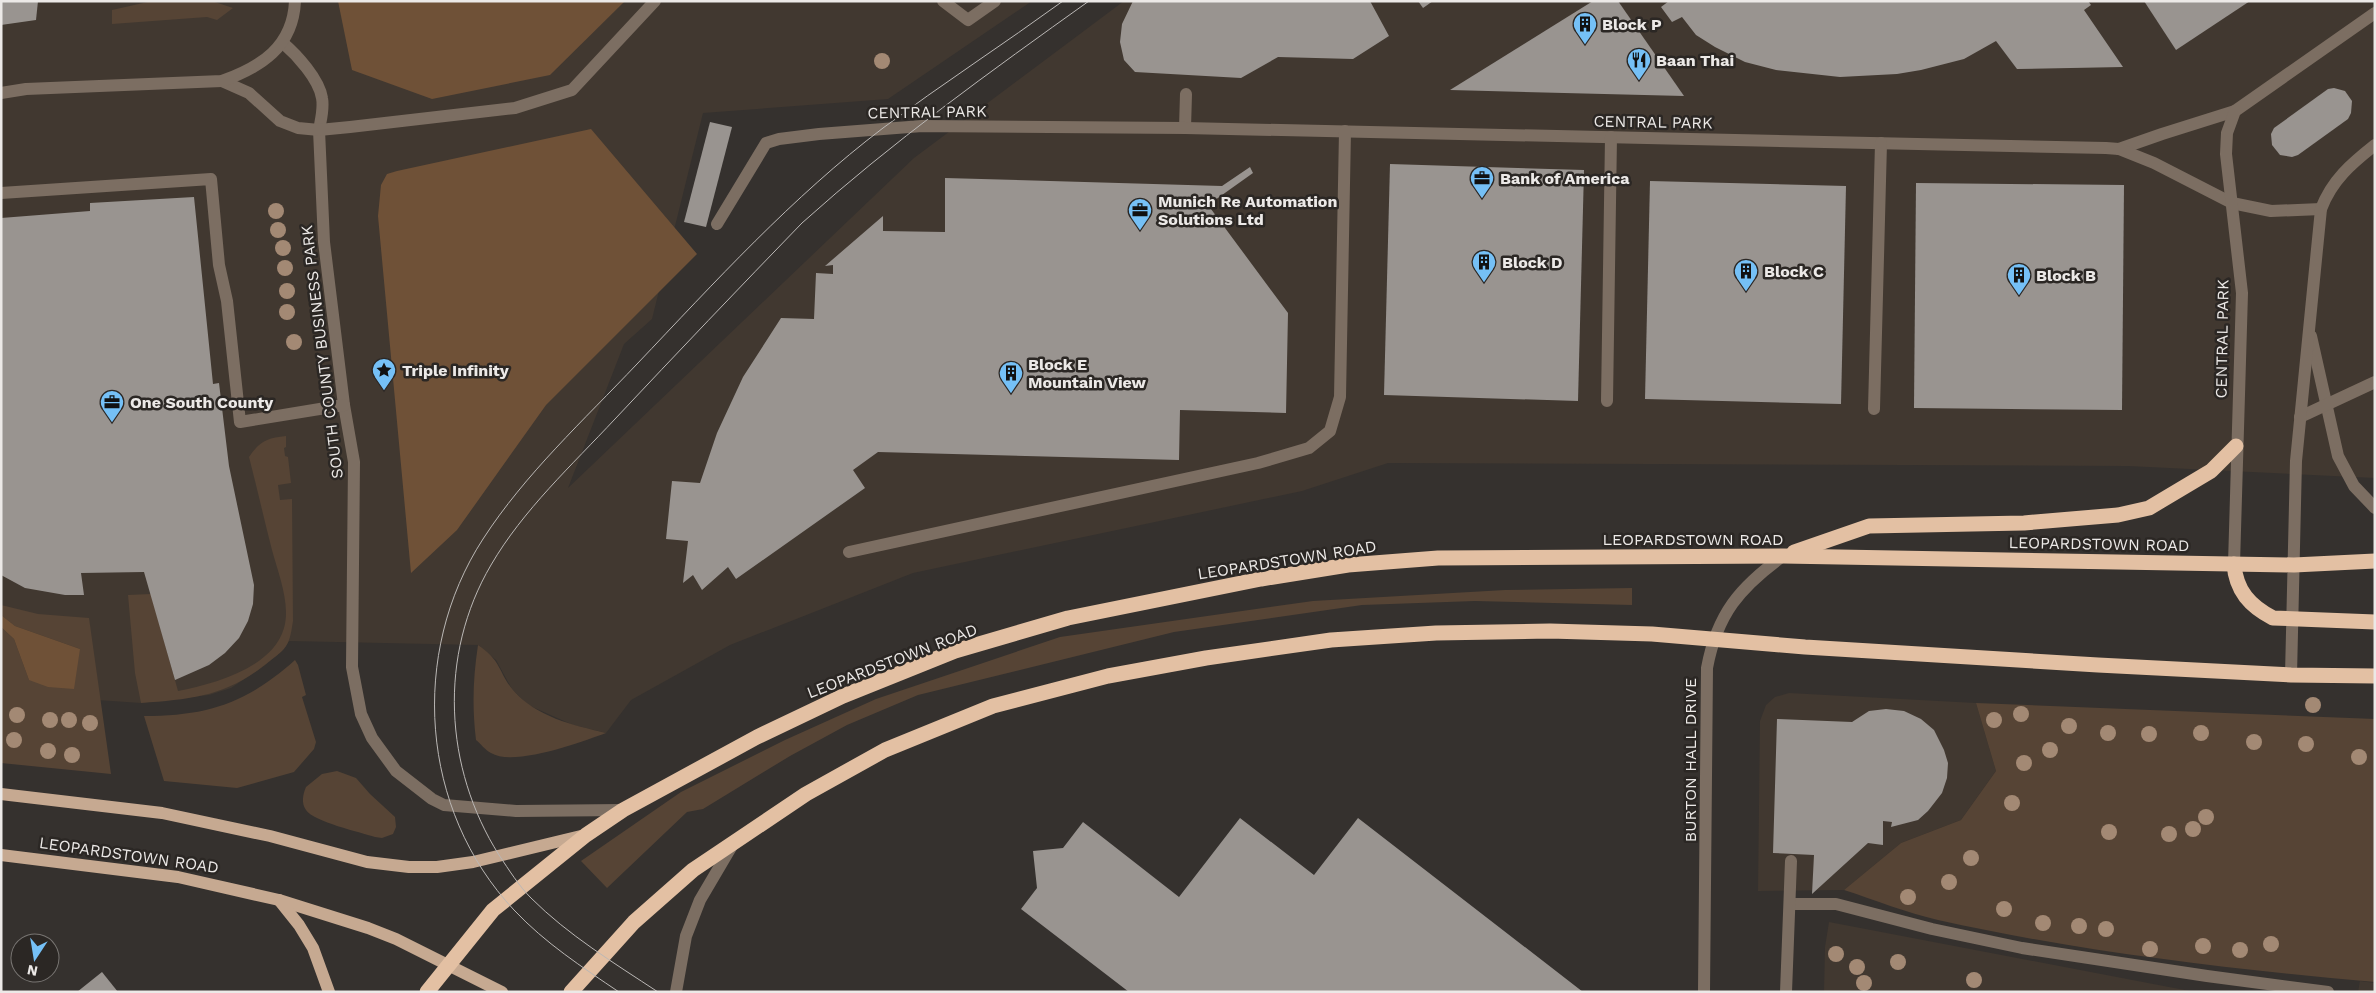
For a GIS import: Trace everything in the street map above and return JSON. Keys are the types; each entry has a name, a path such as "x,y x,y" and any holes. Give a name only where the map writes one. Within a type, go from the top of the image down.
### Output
{"highway":[{"path":"1783,556 1869,526 2024,523 2118,515 2149,508 2211,471 2236,446"},
{"name":"LEOPARDSTOWN ROAD","path":"448,964 493,910 586,835 623,810 741,746 843,696 955,651 1068,618 1261,579 1348,565 1438,558 1783,556 2294,565 2375,561"},
{"path":"2234,564 2239,586 2248,601 2258,610 2273,618 2375,622"},
{"path":"571,992 634,922 693,870 806,794 885,750 992,706 1108,676 1206,658 1331,640 1436,633 1550,631 1652,634 1712,640 2291,675 2375,676"},
{"path":"427,992 448,964"}],"main road":[{"path":"1,794 162,813 270,836 367,862 409,867 437,867 472,862 586,835"},
{"name":"LEOPARDSTOWN ROAD","path":"1,855 178,877 279,900 368,928 448,964 502,992"},
{"path":"279,900 299,925 313,948 330,992"}],"street":[{"path":"1,93 26,89 222,81 246,72 267,58 283,43 295,12 295,1"},
{"path":"222,81 249,93 280,121 298,128 318,130 515,108 572,90 655,1"},
{"path":"943,1 968,20 995,1"},
{"name":"CENTRAL PARK","path":"717,224 766,143 779,139 922,126 1345,131 2119,149 2236,111 2375,13"},
{"name":"SOUTH COUNTY BUSINESS PARK","path":"283,43 300,58 322,97 323,113 318,130 324,242 344,405 354,462 352,667 361,714 372,738 396,771 432,799 444,805 516,811 623,810"},
{"path":"1185,128 1186,94"},
{"name":"CENTRAL PARK","path":"2234,564 2242,293 2226,154 2227,133 2236,111"},
{"path":"849,552 1258,463 1309,448 1330,431 1340,398 1345,131"},
{"path":"1607,401 1611,137"},
{"path":"1874,409 1881,144"},
{"path":"2291,675 2296,461 2321,209 2328,191 2347,166 2375,145"},
{"name":"CENTRAL PARK","path":"2119,149 2154,163 2232,203 2271,211 2321,209"},
{"path":"1,193 211,178 219,265 227,301 240,422 344,405"},
{"path":"2309,326 2328,404 2338,456 2354,486 2375,508"},
{"path":"2300,417 2375,382"},
{"name":"BURTON HALL DRIVE","path":"1704,992 1707,668 1712,640 1727,610 1755,576 1783,556"},
{"path":"676,992 686,936 700,900 735,840"},
{"path":"1786,992 1791,861"},
{"path":"1790,904 1836,904 1932,929 2022,948 2328,992"}],"shaded area":[{"path":"1,1 1032,1 888,99 703,113 652,319 624,344 568,488 914,158 1124,1 2375,1 2375,478 2128,466 1388,463 1302,491 913,573 730,645 631,700 606,733 573,725 528,705 512,689 496,660 478,645 289,641 283,650 264,666 231,688 209,695 141,703 53,697 29,690 14,639 1,627"},
{"path":"152,1 212,1 233,8 217,20 207,17 112,24 112,10"},
{"path":"338,1 625,1 550,75 432,99 352,70"},
{"path":"591,129 697,254 546,405 457,530 411,573 378,216 381,185 387,174 397,171"},
{"path":"286,436 286,447 284,448 285,456 288,457 291,483 278,485 280,500 292,499 293,621 288,643 279,654 255,672 225,688 195,697 141,703 135,673 128,595 151,594 178,691 208,684 240,672 268,654 278,642 286,619 285,599 249,457 264,441"},
{"path":"1632,588 1632,605 1475,601 1362,605 1174,632 918,695 847,725 790,756 703,809 687,812 607,888 581,861 681,792 785,740 876,699 1060,637 1313,601 1505,590"},
{"path":"1,605 38,614 89,618 111,774 1,763 1,627 14,639 29,680 80,649 15,626 1,615"},
{"path":"1,615 15,626 80,649 74,689 48,687 29,680 14,639 1,627"},
{"path":"478,645 496,662 513,690 533,707 556,719 606,733 548,752 531,755 501,757 489,752 476,740 474,692"},
{"path":"295,660 306,695 302,697 316,742 314,749 294,772 237,788 164,781 144,716 188,713 226,704 260,687"},
{"path":"1789,693 1976,703 1996,771 1961,820 1901,843 1844,890 1758,891 1760,721 1766,705 1775,697"},
{"path":"1976,703 2375,719 2375,982 2211,965 2046,941 1926,917 1844,890 1901,843 1961,820 1996,771"},
{"path":"337,771 356,778 395,817 396,827 393,834 382,838 375,837 318,819 306,810 303,799 306,787 322,774"},
{"path":"1829,922 2195,992 1824,992 1825,947"},
{"path":"2360,981 2375,983 2375,992 2358,992"}],"building":[{"path":"1,1 38,1 36,20 1,25"},
{"path":"1133,1 1370,1 1389,36 1353,59 1278,57 1241,78 1135,72 1124,60 1120,42 1122,24"},
{"path":"1418,1 1433,1 1423,8"},
{"name":"Block P","path":"1593,1 1618,1 1684,96 1450,90"},
{"path":"1669,1 2088,1 2091,5 2084,10 2123,67 2017,69 1996,41 1964,59 1897,74 1840,77 1776,70 1745,62 1715,47 1696,35 1682,17 1672,22 1661,7"},
{"path":"2144,1 2250,1 2176,50"},
{"path":"2334,88 2345,91 2352,101 2351,113 2348,119 2298,155 2292,157 2280,155 2272,145 2271,134 2274,128 2328,89"},
{"path":"710,122 732,127 706,227 684,222"},
{"name":"Block D","path":"1390,164 1584,170 1578,401 1384,395"},
{"name":"Block E Mountain View","path":"1250,167 1253,173 1208,205 1288,313 1286,413 1180,410 1179,460 878,452 853,470 865,488 736,579 728,567 702,590 693,575 683,583 688,541 666,539 672,481 700,483 717,433 743,377 781,318 814,319 816,273 833,274 833,265 825,266 883,216 883,231 945,232 945,178 1222,186"},
{"name":"Block C","path":"1650,181 1846,186 1841,404 1645,399"},
{"name":"Block B","path":"1916,183 2124,185 2122,410 1914,408"},
{"name":"One South County","path":"194,197 213,384 219,383 229,466 254,585 253,604 248,621 239,638 225,653 209,665 175,680 144,572 81,573 84,595 65,595 25,588 1,575 1,218 90,211 90,203"},
{"path":"1886,709 1904,711 1921,719 1934,730 1948,763 1947,778 1942,793 1918,820 1891,827 1892,822 1883,821 1883,845 1868,843 1812,894 1814,855 1773,853 1777,719 1852,722 1869,711"},
{"path":"1240,818 1314,875 1358,818 1583,992 1129,992 1021,909 1037,888 1033,851 1063,848 1083,822 1179,897"},
{"path":"102,972 118,992 77,992"}],"tram line":[{"path":"619,992 551,944 514,910 483,870 459,826 443,779 436,730 436,680 443,631 459,584 483,539 517,492 536,470 725,271 786,211 817,182 883,128 1063,1"},
{"path":"658,992 576,936 531,898 499,855 481,821 467,786 458,749 454,711 456,673 462,636 474,600 491,565 518,525 533,507 565,471 802,223 907,136 1089,1"}],"place":[{"name":"Block P","path":"1585,45"},
{"name":"Baan Thai","path":"1639,81"},
{"name":"Bank of America","path":"1482,199"},
{"name":"Munich Re Automation Solutions Ltd","path":"1140,231"},
{"name":"Block D","path":"1484,283"},
{"name":"Block C","path":"1746,292"},
{"name":"Block B","path":"2019,296"},
{"name":"Triple Infinity","path":"384,391"},
{"name":"Block E Mountain View","path":"1011,394"},
{"name":"One South County","path":"112,423"}]}
